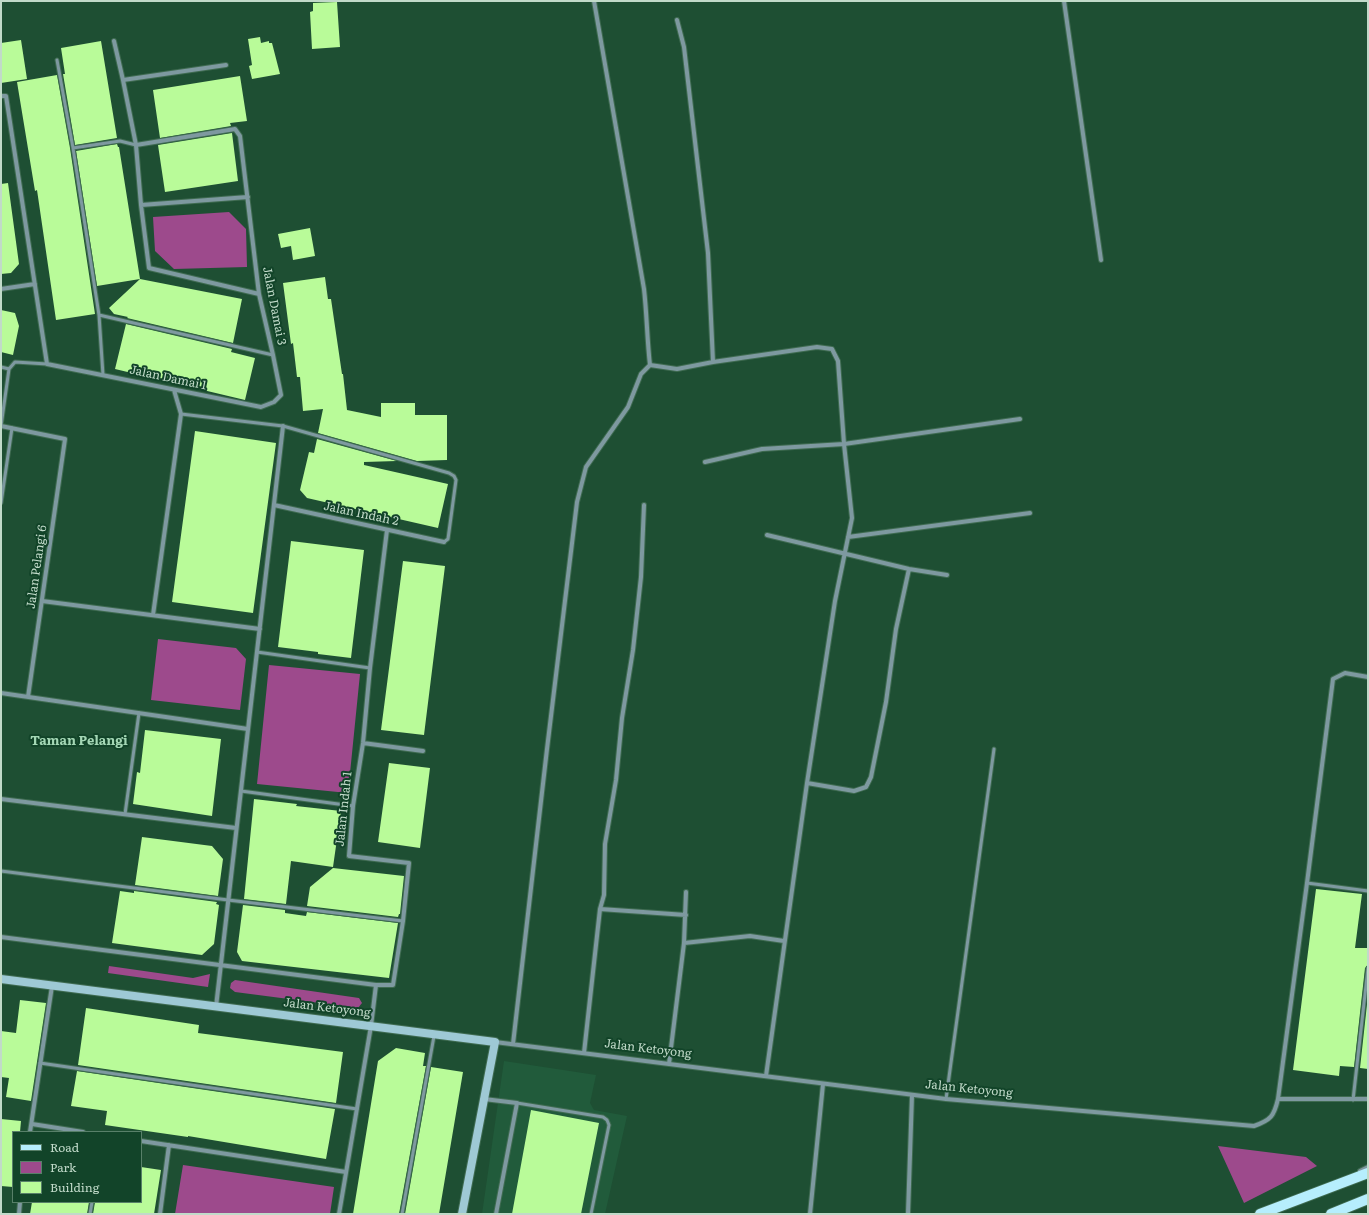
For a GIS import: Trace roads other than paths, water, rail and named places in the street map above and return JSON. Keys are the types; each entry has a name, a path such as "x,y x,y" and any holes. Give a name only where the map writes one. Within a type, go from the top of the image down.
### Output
{"main road":[{"path":"1260,1214 1368,1173"},
{"path":"1331,1214 1368,1199"}],"street":[{"path":"594,1 644,290 646,306 646,334 650,365"},
{"path":"1064,1 1101,260"},
{"path":"677,20 684,47 708,253 713,362"},
{"path":"114,41 124,80 136,145 141,205 149,268 259,294"},
{"path":"124,80 226,65"},
{"path":"1,96 6,96 47,364"},
{"name":"Jalan Damai 3","path":"136,145 235,129 240,136 259,294 274,355 280,395"},
{"path":"141,205 248,197"},
{"path":"1,289 35,284"},
{"path":"650,365 677,369 713,362 817,347 832,349 838,361 844,444 852,518 834,609 807,783 766,1076"},
{"name":"Jalan Damai 1","path":"47,364 262,407 274,402 280,395"},
{"path":"513,1044 577,502 586,467 628,406 641,374 650,365"},
{"path":"153,615 181,414 174,390"},
{"path":"705,462 762,449 844,444 1020,419"},
{"path":"1,426 12,428"},
{"path":"216,1007 283,426"},
{"name":"Jalan Pelangi 6","path":"12,428 65,439 28,697"},
{"name":"Jalan Indah 2","path":"274,505 444,542"},
{"path":"584,1053 600,908 604,895 605,844 616,780 622,718 633,650 641,577 644,505"},
{"path":"848,537 1030,513"},
{"name":"Jalan Indah 1","path":"1,937 376,985 393,985 403,921 409,862 349,856 353,806 363,743 370,668 388,530"},
{"path":"767,535 844,554 947,575"},
{"path":"807,783 854,791 866,787 871,777 886,702 896,629 909,568"},
{"path":"42,601 260,629"},
{"name":"Jalan Ketoyong","path":"1,979 946,1099 1254,1126 1271,1118 1275,1112 1278,1099 1333,679 1345,673 1368,677"},
{"path":"1,693 248,729"},
{"path":"363,743 423,751"},
{"path":"1,799 236,828"},
{"path":"669,1064 684,943 686,892"},
{"path":"600,908 686,915"},
{"path":"684,943 750,936 784,941"},
{"path":"339,1214 371,1026 376,985"},
{"path":"30,1131 52,986"},
{"path":"462,1214 495,1042"},
{"path":"810,1214 823,1084"},
{"path":"908,1214 912,1095"},
{"path":"484,1099 517,1103 496,1214"},
{"path":"1278,1099 1368,1099"},
{"path":"32,1124 77,1131"},
{"path":"142,1141 346,1172"},
{"path":"160,1214 169,1145"},
{"path":"1331,1186 1368,1167"},
{"path":"19,1214 20,1203"}],"lane":[{"path":"57,60 73,148 99,315 103,375"},
{"path":"73,148 120,141 136,145"},
{"path":"99,315 274,355"},
{"path":"1,426 9,369 15,362 47,364"},
{"path":"1,367 9,369"},
{"path":"181,414 283,426 449,473 454,476 456,480 448,539 444,542"},
{"path":"1,503 12,428"},
{"path":"257,652 370,668"},
{"path":"125,814 139,713"},
{"path":"946,1099 994,750"},
{"path":"241,791 353,806"},
{"path":"1,871 403,921"},
{"path":"1307,882 1368,891"},
{"path":"1353,1100 1368,968"},
{"path":"402,1214 434,1034"},
{"path":"40,1063 357,1109"},
{"path":"517,1103 603,1117 607,1120 609,1125 591,1214"},
{"path":"90,1214 92,1203"}],"district":[{"name":"Taman Pelangi","path":"79,741"}]}
